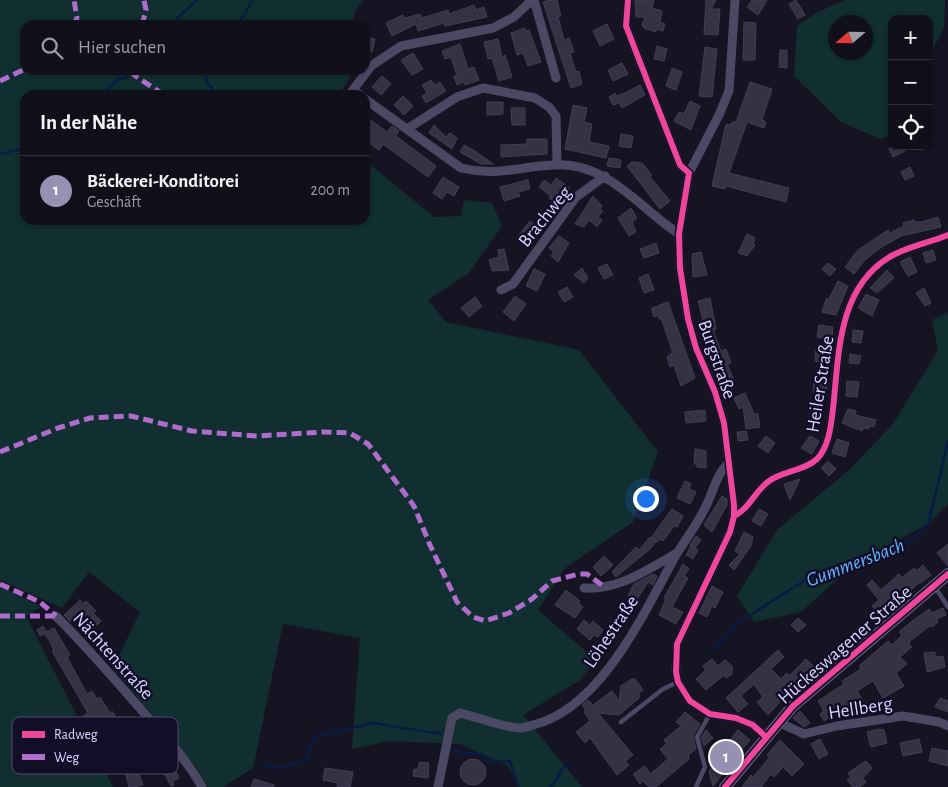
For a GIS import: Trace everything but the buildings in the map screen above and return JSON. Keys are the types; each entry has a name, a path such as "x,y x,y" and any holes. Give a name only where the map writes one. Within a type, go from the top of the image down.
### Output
{"street":[{"path":"370,68 401,46 493,28 514,17 533,0 556,78"},
{"path":"628,0 626,26 680,165 689,173 719,115 729,91 736,0"},
{"path":"356,90 365,75"},
{"path":"407,129 457,96 483,88 535,98 549,107 556,116 557,164"},
{"path":"370,103 461,168 480,173 502,173 557,164 583,169 605,176 643,204 664,225 679,234"},
{"name":"Burgstraße","path":"689,173 679,234 680,268 688,319 696,348 715,392 724,423 734,516 730,532 676,644 674,664 678,682 690,701 710,714 736,718 753,725 766,737"},
{"name":"Brachweg","path":"501,290 513,284 576,197 605,176"},
{"name":"Heiler Straße","path":"734,516 742,512 767,482 809,464 824,448 831,425 844,322 851,302 863,279 890,257 948,235"},
{"name":"Löhestraße","path":"438,787 452,718 460,713 519,728 544,722 566,711 610,665 635,628 677,553 705,509 719,473 728,463"},
{"name":"Löhestraße","path":"584,588 598,589 614,585 639,575 677,553"},
{"name":"Hückeswagener Straße","path":"725,787 793,706 948,574"},
{"name":"Nächtenstraße","path":"56,616 88,647 150,717"},
{"name":"Hellberg","path":"778,722 804,734 837,726 904,716 939,722 948,726"},
{"name":"Nächtenstraße","path":"178,750 191,767 202,787"}],"lane":[{"path":"934,586 948,607"},
{"path":"621,722 663,689 678,682"},
{"path":"696,787 705,767 697,738 710,714"}],"green space":[{"path":"0,0 364,0 356,9 353,20 20,20 20,75 351,76 342,90 20,90 20,225 370,225 370,168 372,166 434,217 461,216 464,200 492,203 502,226 469,273 428,300 446,322 579,350 658,452 633,522 565,568 538,610 596,660 580,680 523,715 582,787 519,787 508,766 460,744 389,741 352,749 360,638 283,624 253,768 223,787 208,787 195,766 178,746 178,717 154,717 113,668 140,612 89,572 62,608 0,580"},
{"path":"845,0 945,0 944,27 933,50 933,15 888,15 888,136 880,139 841,122 794,76 797,26 816,13"},
{"path":"948,313 948,504 929,523 854,564 801,612 754,622 737,596 777,530 849,470 893,424 938,350 932,320"},
{"path":"0,586 41,607 26,616 77,717 12,717 12,774 106,774 113,787 0,787"}],"waterway":[{"path":"175,20 197,0"},
{"path":"240,20 244,16 252,0"},
{"path":"205,75 208,85 212,87 212,90"},
{"path":"106,90 119,79 128,77"},
{"path":"0,154 20,149"},
{"name":"Gummersbach","path":"713,650 739,622 815,574 911,540 928,525 948,441"},
{"name":"Gummersbach","path":"262,763 275,768 306,761 314,737 373,723 432,733 437,732 441,735"},
{"name":"Gummersbach","path":"450,747 450,750 454,751 484,755 486,761 510,761 518,787"},
{"name":"Gummersbach","path":"550,787 557,780 561,770 571,763"}],"marked path":[{"path":"74,0 76,20"},
{"path":"143,20 146,10 144,0"},
{"path":"0,81 20,71"},
{"path":"134,75 156,90"},
{"path":"0,452 58,428 90,418 131,416 192,431 257,436 323,432 350,433 368,444 414,506 457,602 473,617 485,621 509,613 532,599 552,581 579,574 587,574 606,588"},
{"path":"0,584 40,602 56,616"},
{"path":"0,616 56,616"}],"cycle path":[{"path":"628,0 626,26 680,165 689,173 679,234 680,268 688,319 696,348 715,392 724,423 734,505 734,516 730,532 677,644 676,672 678,682 690,701 710,714 736,718 753,725 766,737"},
{"path":"734,516 740,513 769,481 812,463 821,454 829,436 844,326 850,306 859,288 871,272 888,258 902,251 948,235"},
{"path":"725,787 793,706 948,574"}],"place":[{"name":"Bäckerei-Konditorei","path":"726,757"}]}
